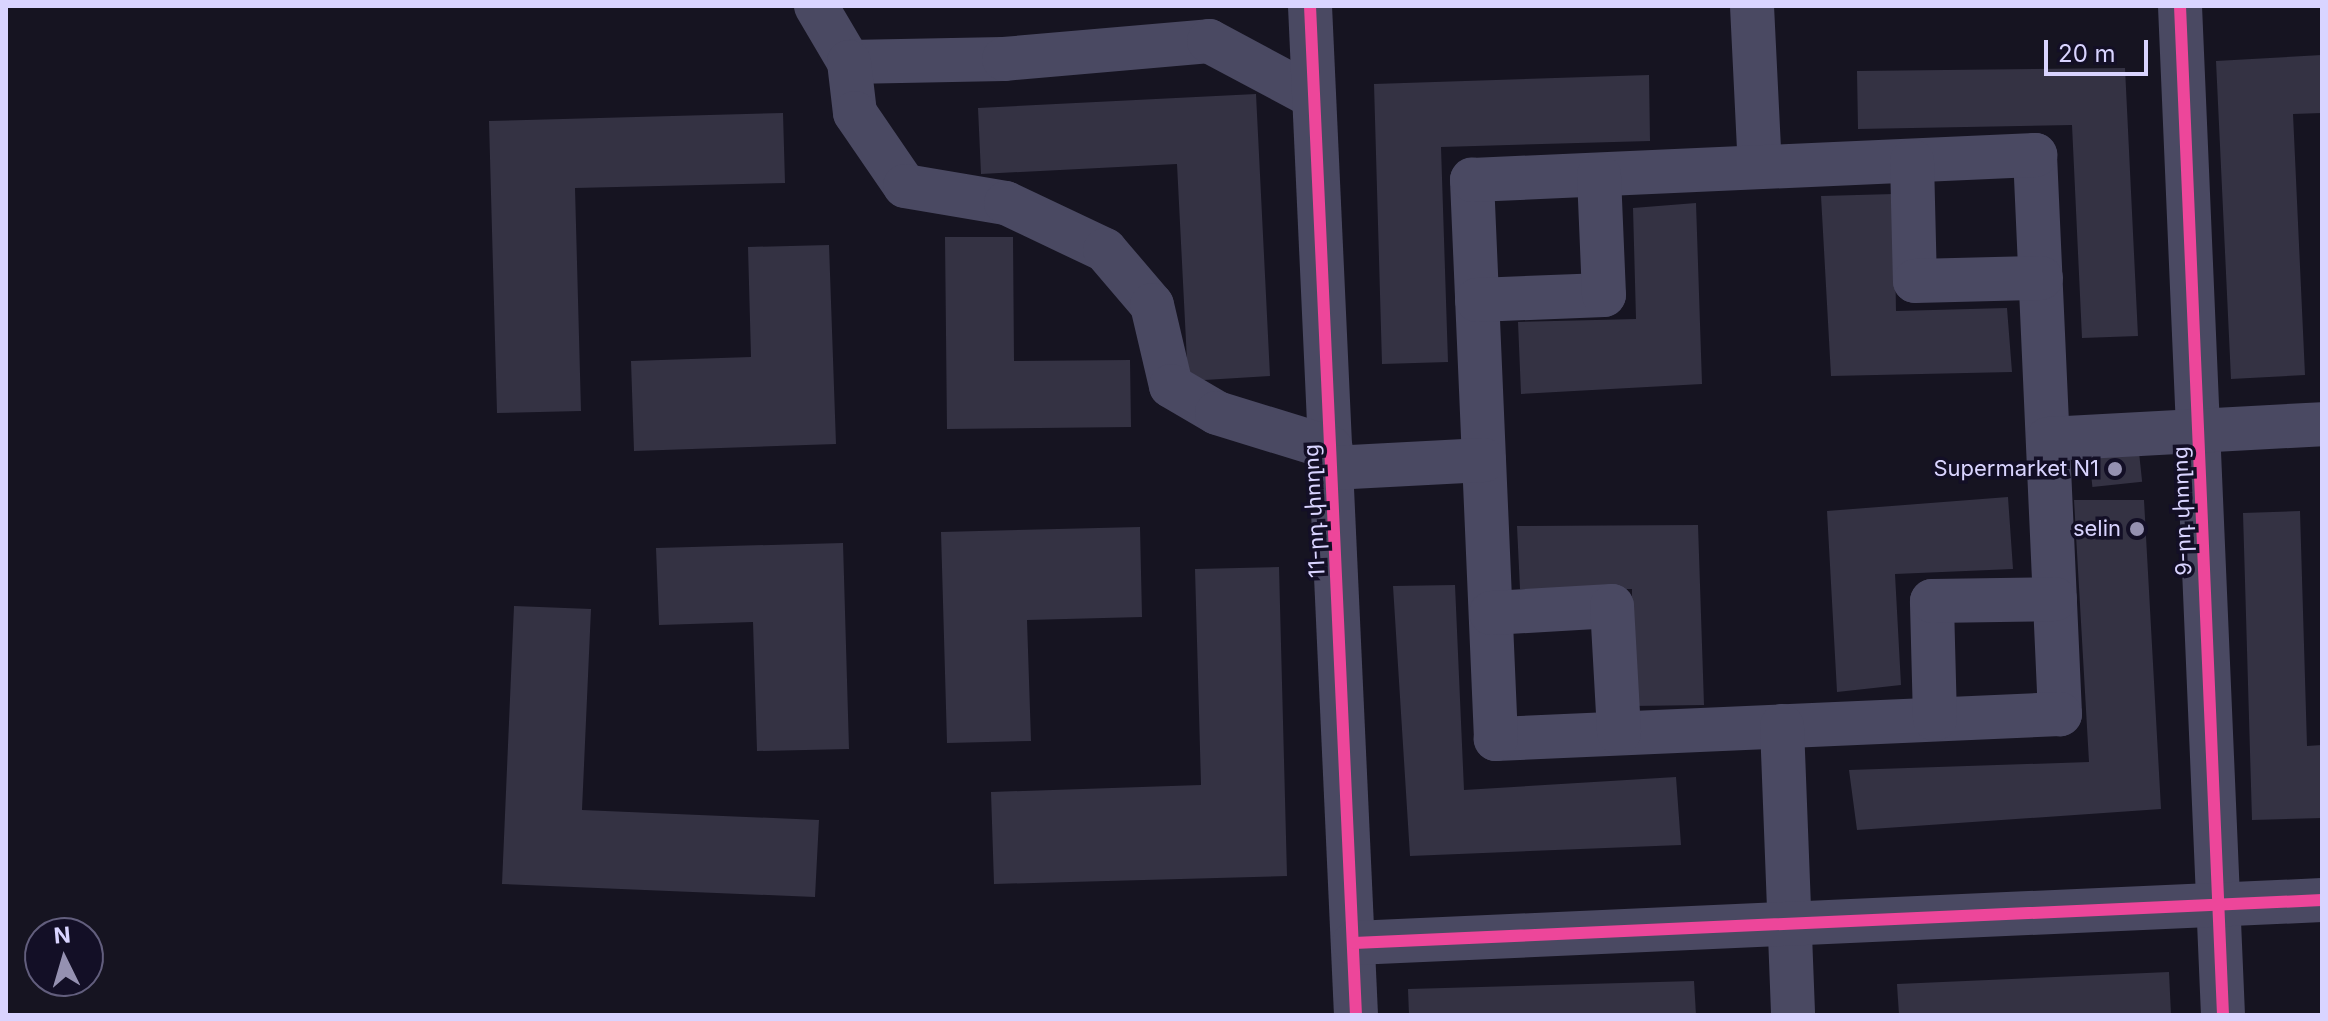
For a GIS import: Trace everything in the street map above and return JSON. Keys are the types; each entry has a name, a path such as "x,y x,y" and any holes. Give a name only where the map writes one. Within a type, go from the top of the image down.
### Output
{"street":[{"path":"816,6 849,62 855,113 905,186 1006,203 1105,250 1152,305 1171,386 1217,413 1331,458 1484,460"},
{"name":"11-րդ փողոց","path":"1310,6 1356,1015"},
{"path":"1752,6 1760,167"},
{"name":"9-րդ փողոց","path":"2180,6 2223,1015"},
{"path":"849,62 1004,59 1209,41 1314,97"},
{"path":"2035,155 2060,714 1496,739 1472,180 1912,161 2035,155"},
{"path":"1912,161 1915,281 2041,278"},
{"path":"1477,300 1604,295 1599,175"},
{"path":"2048,439 2322,424"},
{"path":"1935,719 1932,601 2055,599"},
{"path":"1491,613 1612,606 1619,733"},
{"path":"1782,726 1793,1015"},
{"path":"1354,943 2322,900"}],"building":[{"path":"2322,55 2322,113 2293,114 2305,375 2231,379 2216,61"},
{"path":"2125,68 2138,336 2082,338 2072,125 1858,129 1857,71"},
{"path":"1649,75 1650,141 1441,147 1448,362 1382,364 1374,84"},
{"path":"1256,94 1270,376 1188,381 1177,164 981,174 978,108"},
{"path":"783,113 785,183 575,188 581,411 497,413 489,121"},
{"path":"1894,194 1896,311 2007,308 2012,372 1831,376 1821,196"},
{"path":"1696,203 1702,384 1521,394 1518,322 1636,319 1633,208"},
{"path":"945,237 1013,237 1014,361 1130,360 1131,427 947,429"},
{"path":"829,245 836,444 634,451 631,361 751,357 748,247"},
{"name":"Supermarket N1","path":"2139,452 2142,482 2092,487 2089,457"},
{"path":"2008,497 2013,569 1895,574 1901,685 1837,692 1827,511"},
{"path":"2074,500 2144,500 2161,809 1857,830 1849,770 2089,762"},
{"path":"2300,511 2307,746 2322,745 2322,818 2252,820 2243,513"},
{"path":"1698,525 1704,705 1631,706 1632,589 1520,589 1517,526"},
{"path":"1140,527 1142,617 1027,620 1031,741 947,743 941,532"},
{"path":"843,543 849,749 757,751 753,622 659,625 656,548"},
{"path":"1279,567 1287,876 994,884 991,792 1201,785 1195,569"},
{"path":"1455,585 1464,790 1676,777 1681,845 1410,856 1393,586"},
{"path":"514,606 591,609 582,810 819,820 815,897 502,884"},
{"path":"2169,972 2171,1015 1899,1015 1897,984"},
{"path":"1694,981 1696,1015 1409,1015 1408,989"}],"cycle path":[{"path":"1310,6 1356,1015"},
{"path":"2180,6 2223,1015"},
{"path":"1354,943 2322,900"}],"place":[{"name":"Supermarket N1","path":"2115,469"},
{"name":"selin","path":"2137,529"}]}
